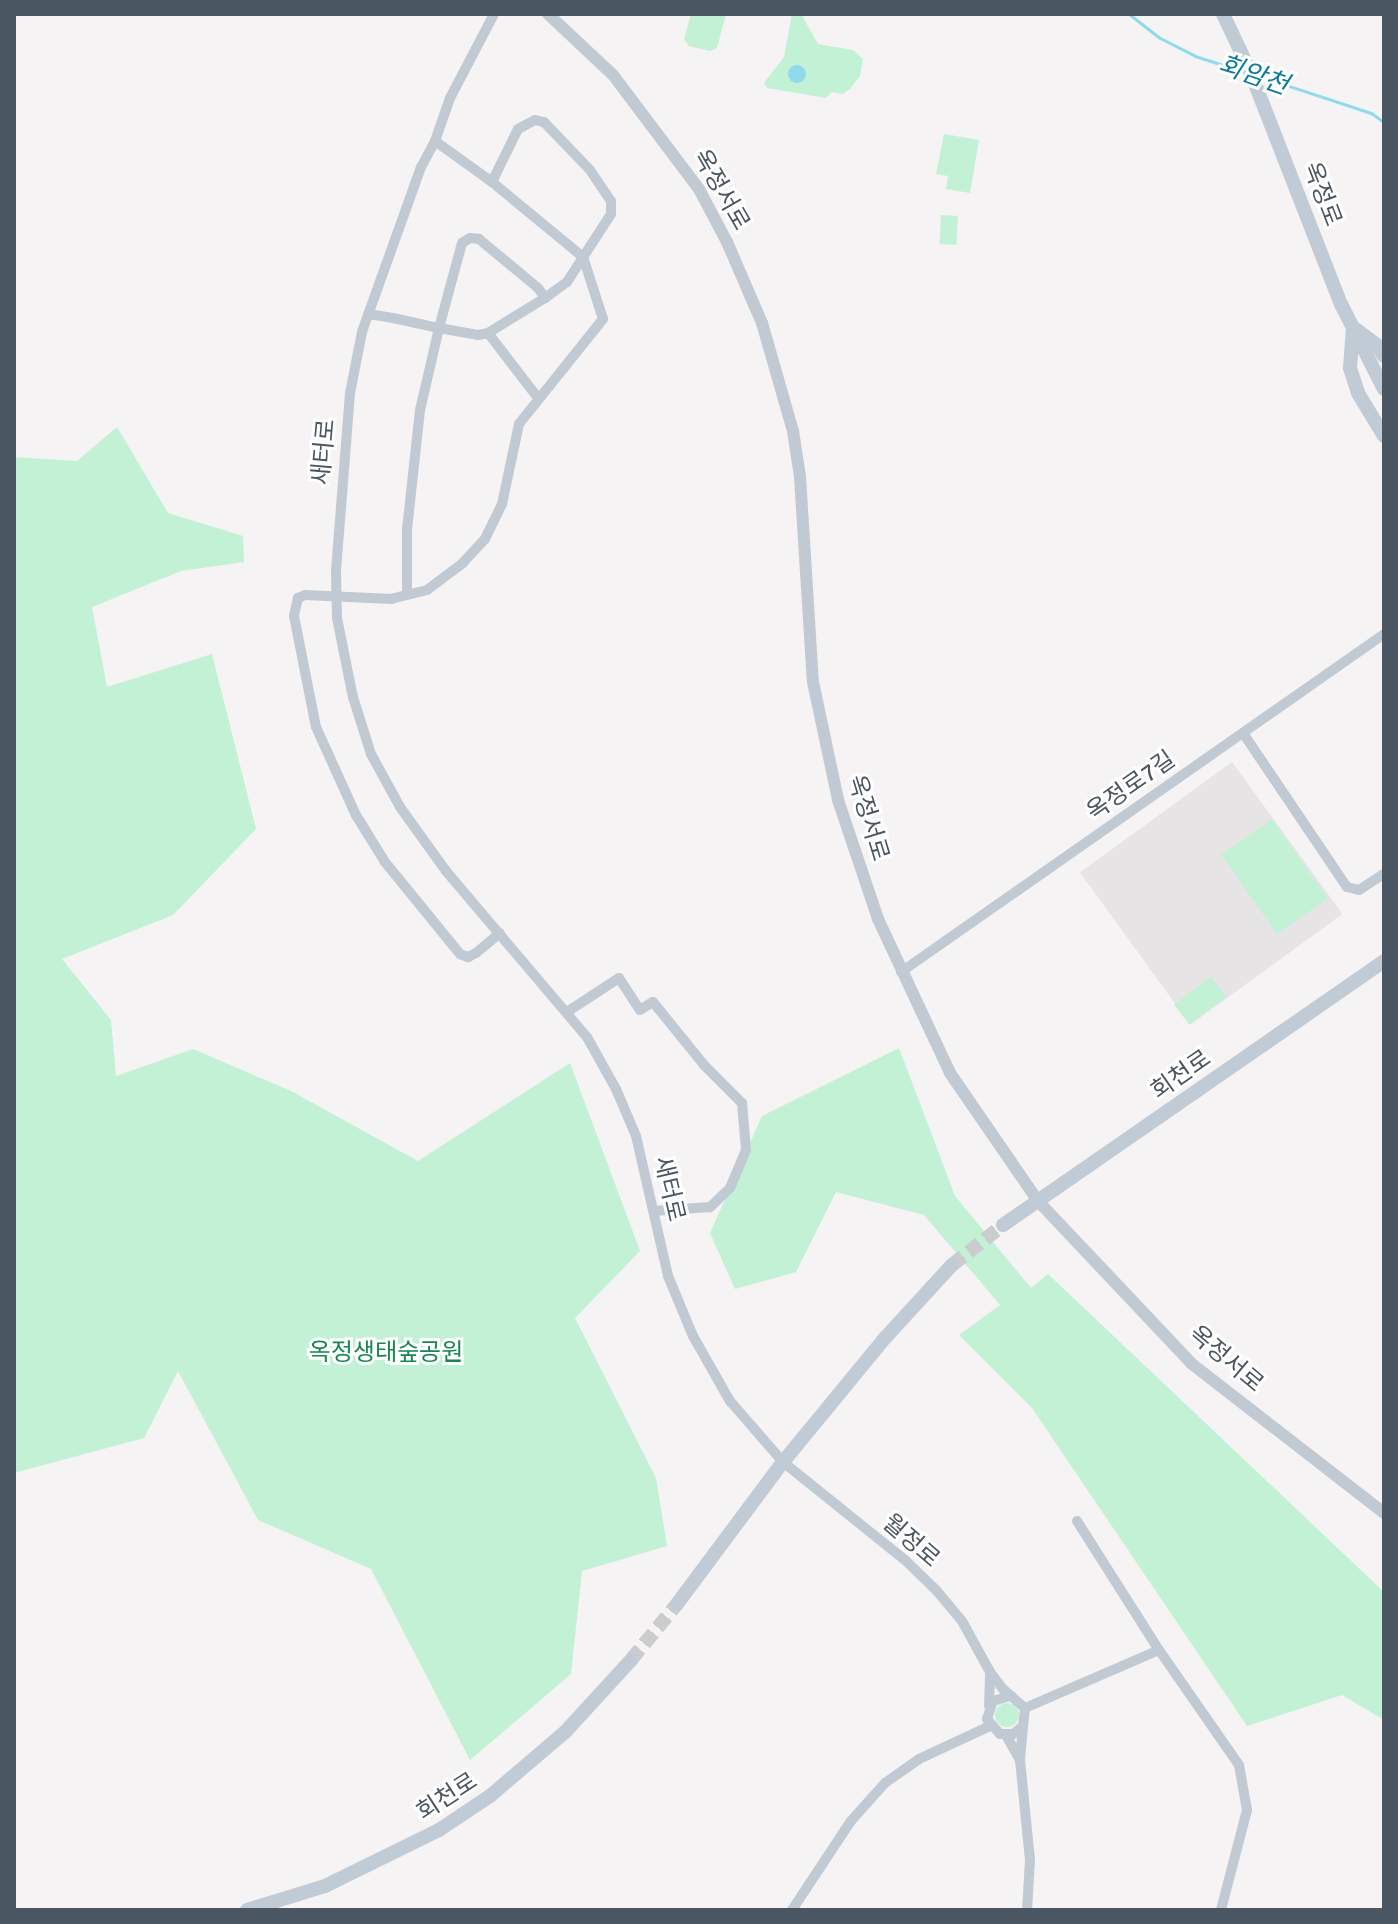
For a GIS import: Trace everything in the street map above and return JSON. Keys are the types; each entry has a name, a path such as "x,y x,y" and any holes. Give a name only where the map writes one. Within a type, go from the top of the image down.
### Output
{"main road":[{"name":"옥정로","path":"1223,14 1274,129 1353,328 1384,389"},
{"path":"1353,328 1377,345 1384,356"},
{"path":"1353,328 1350,368 1358,393 1384,436"},
{"name":"회천로","path":"1003,1225 1384,961"},
{"path":"677,1604 783,1462 885,1338 952,1265"},
{"name":"회천로","path":"247,1910 325,1886 439,1830 490,1796 566,1731 631,1660"}],"street":[{"name":"새터로","path":"494,14 450,98 435,141 421,167 368,314 349,408 341,479 337,596 353,697 371,754 400,807 446,871 587,1037 636,1136 668,1276 693,1336 730,1401 783,1462"},
{"name":"옥정서로","path":"548,14 613,75 685,168 727,242 762,323 793,431 800,477 813,682 838,800 878,919 950,1073 1038,1201 1192,1364 1384,1513"},
{"path":"368,314 478,335 488,333 567,282 611,214 611,201 590,170 544,122 535,120 518,129 492,182"},
{"path":"435,141 492,182 583,257 603,319 519,424 502,504 485,539 446,578 427,590 392,599 337,596 298,598 294,616 316,727 332,768 385,862 460,954 468,957 476,953 500,933"},
{"path":"407,595 407,529 416,436 439,328 462,243 470,238 479,239 545,298"},
{"path":"488,333 538,398"},
{"name":"옥정로7길","path":"901,972 1384,634"},
{"path":"1243,733 1347,887 1359,890 1384,874"},
{"path":"567,1012 619,978 640,1010 653,1002 704,1065 742,1103 746,1150 730,1188 710,1207 653,1211"},
{"name":"월정로","path":"783,1462 906,1561 936,1590 962,1621 990,1672 1011,1696"},
{"path":"1077,1521 1159,1650 1239,1765 1244,1780 1244,1827 1221,1910"},
{"path":"1025,1708 1159,1650"},
{"path":"990,1672 990,1726"},
{"path":"989,1706 998,1698 1011,1696 1025,1708"},
{"path":"1025,1708 1020,1760 1030,1860 1027,1910"},
{"path":"990,1726 1006,1735 1020,1760"},
{"path":"792,1910 851,1821 885,1783 919,1759 990,1726"},
{"path":"1006,1735 1023,1726"}],"shaded area":[{"path":"1232,762 1343,914 1190,1025 1080,873"}],"green space":[{"path":"691,14 726,14 717,48 710,51 689,46 684,39"},
{"path":"792,14 801,14 818,44 853,50 863,59 860,76 850,89 842,94 832,92 826,98 767,88 764,83 784,57"},
{"path":"944,134 979,140 970,193 946,189 948,176 936,174"},
{"path":"941,215 958,216 956,245 939,244"},
{"name":"옥정생태숲공원","path":"117,427 168,513 243,536 244,562 181,571 92,607 107,687 212,654 256,829 173,915 62,959 111,1020 116,1076 193,1049 291,1091 418,1161 570,1063 640,1251 575,1318 656,1478 667,1546 582,1571 571,1674 470,1760 371,1569 258,1520 178,1371 144,1438 14,1473 14,457 77,461"},
{"path":"1272,819 1328,898 1277,934 1221,855"},
{"path":"1211,977 1226,997 1189,1025 1174,1005"},
{"path":"899,1048 955,1196 1031,1288 1048,1274 1384,1592 1384,1720 1342,1695 1247,1726 1032,1408 959,1335 1000,1305 924,1215 836,1192 796,1272 735,1289 710,1233 762,1116"},
{"path":"1007,1703 1016,1706 1019,1715 1016,1724 1007,1727 998,1724 995,1715 998,1706"}],"water":[{"path":"793,65 801,65 806,74 804,81 793,83 788,78 788,70"}],"waterway":[{"name":"회암천","path":"1129,14 1160,38 1195,56 1245,72"},
{"name":"회암천","path":"1256,75 1371,113 1384,122"}],"tunnel":[{"path":"952,1265 1003,1225"},
{"path":"631,1660 677,1604"}]}
